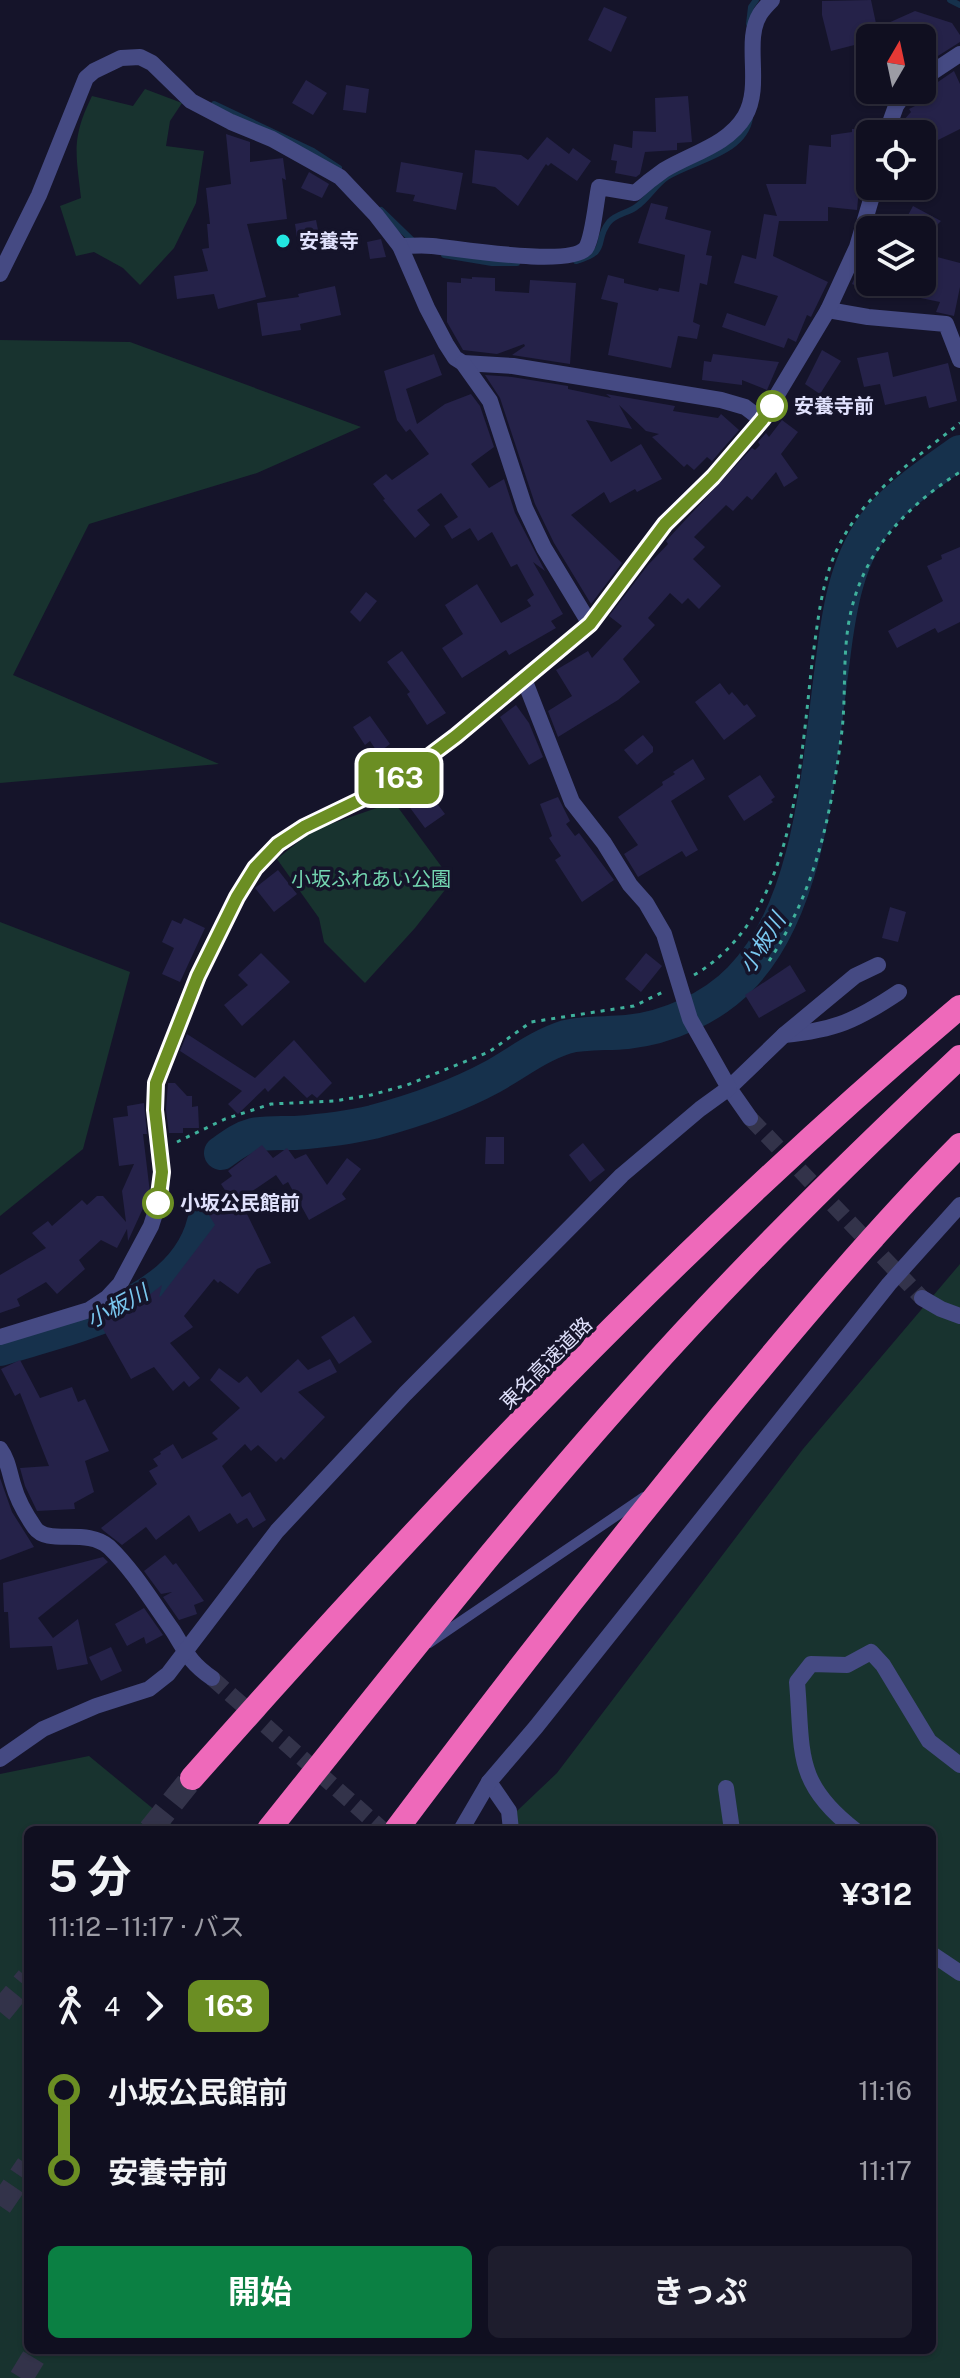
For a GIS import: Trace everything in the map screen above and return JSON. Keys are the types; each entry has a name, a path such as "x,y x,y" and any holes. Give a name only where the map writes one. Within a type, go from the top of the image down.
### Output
{"highway":[{"name":"東名高速道路","path":"192,1778 367,1583 561,1381 745,1201 960,1007"},
{"path":"271,1826 507,1535 637,1384 783,1229 960,1057"},
{"path":"399,1826 536,1645 839,1273 960,1145"}],"street":[{"path":"404,246 431,246 497,256 542,257 581,253 588,245 599,187 635,193 664,170 710,147 739,125 748,112 755,79 754,36 759,15 772,0"},
{"path":"936,70 960,54"},
{"path":"0,274 39,195 86,78 121,58 140,57 152,63 198,106 272,139 340,177 404,246 412,276 440,332 455,358 463,363 490,401 525,508 544,548 590,624"},
{"path":"0,1337 89,1310 120,1284 151,1226 161,1195 156,1083 198,976 255,868 278,844 304,827 387,787 456,736 590,624 665,524 713,477 762,420 828,310 857,247 871,200"},
{"path":"828,310 946,324 960,360"},
{"path":"463,363 528,368 721,400 745,407 762,420"},
{"path":"524,679 572,802 646,903 664,934 690,1019 729,1088 750,1118"},
{"path":"1,1759 43,1729 70,1715 149,1689 168,1674 277,1531 405,1394 622,1175 729,1088 784,1035 855,976 878,965"},
{"path":"784,1035 830,1028 863,1017 899,992"},
{"path":"463,1826 489,1782 889,1284 960,1205"},
{"path":"922,1298 960,1316"},
{"path":"0,1449 9,1467 16,1494 40,1533 48,1538 71,1535 106,1544 153,1604 184,1653 212,1678"},
{"path":"851,1826 819,1797 807,1775 800,1741 797,1682 811,1664 847,1665 871,1652 883,1665 929,1741 960,1765"},
{"path":"489,1782 509,1811 511,1826"},
{"path":"726,1788 731,1826"},
{"path":"936,1957 960,1973"}],"lane":[{"path":"404,1660 667,1482"}],"path":[{"path":"769,961 799,911 823,843 841,737 847,636 853,601 865,569 882,540 904,514 934,488 960,472"}],"green space":[{"path":"145,89 182,103 170,121 166,146 204,151 196,203 174,248 140,285 123,268 94,252 76,256 60,206 81,198 78,135 92,96 133,106"},
{"path":"0,340 130,342 361,427 257,473 89,524 13,675 219,764 0,783"},
{"name":"小坂ふれあい公園","path":"394,802 452,881 365,983 324,942 319,918 277,859 313,830"},
{"path":"0,922 130,972 83,1149 0,1216"},
{"path":"960,1264 960,2378 0,2378 0,1774 89,1756 174,1826 24,1826 24,2354 936,2354 936,1826 501,1826 557,1773 803,1449"}],"building":[{"path":"871,0 876,24 856,24 856,45 831,51 822,15 822,1"},
{"path":"604,7 627,17 611,52 588,40"},
{"path":"915,11 952,23 960,35 960,42 936,57 936,24 886,24"},
{"path":"954,71 960,84 960,129 936,141 936,120 904,120 911,112 909,109 919,104 936,104 936,83"},
{"path":"306,80 327,93 313,115 292,103"},
{"path":"346,85 369,89 366,113 343,110"},
{"path":"688,96 692,142 677,143 677,150 645,152 640,174 636,177 615,173 617,161 611,160 614,144 632,148 633,131 656,132 655,98"},
{"path":"856,129 857,210 828,207 828,221 779,221 773,256 828,282 811,317 807,315 796,342 788,338 784,348 722,327 727,313 765,326 778,296 734,283 742,255 756,259 764,214 777,216 766,184 806,184 809,145 831,147 831,135"},
{"path":"226,134 250,142 250,162 283,158 287,219 247,224 266,297 218,309 214,294 177,299 174,276 208,271 202,249 209,248 206,188 231,184"},
{"path":"547,137 569,154 573,148 591,161 577,181 551,163 546,164 518,206 495,187 472,183 475,150 521,155 528,160"},
{"path":"401,162 463,173 456,210 413,201 415,195 396,192"},
{"path":"309,172 329,184 322,198 301,188"},
{"path":"651,203 668,207 665,219 711,231 706,255 712,256 707,285 700,283 693,322 700,325 697,339 678,336 671,368 608,355 618,303 601,299 608,275 624,279 624,283 658,291 659,288 679,292 685,255 638,243"},
{"path":"913,206 932,216 908,216"},
{"path":"316,220 320,240 298,244 295,224"},
{"path":"381,239 386,257 370,259 367,242"},
{"path":"936,257 960,263 960,287 954,316 936,312 940,302 911,296 936,296"},
{"path":"461,278 495,278 495,291 529,293 530,280 576,283 570,364 512,355 524,344 497,354 463,350 447,322 447,282 461,283"},
{"path":"335,286 341,315 300,324 301,330 262,336 257,303 299,297 298,294"},
{"path":"822,350 841,361 820,394 805,384"},
{"path":"888,352 893,377 948,363 957,401 929,408 926,396 885,405 880,384 864,387 857,358"},
{"path":"434,354 442,375 406,389 417,424 445,404 471,394 480,406 494,447 471,464 489,488 504,479 515,513 545,571 533,562 563,614 551,621 556,628 509,655 506,650 462,678 442,648 463,634 445,605 477,584 501,623 531,606 527,600 534,595 517,564 511,567 492,532 478,541 470,528 452,539 444,526 458,517 441,493 417,510 430,525 415,538 373,484 386,474 392,480 429,454 410,429 406,432 397,420 384,371"},
{"path":"713,354 779,362 767,390 742,380 742,385 702,380 704,361 711,362"},
{"path":"485,375 568,386 568,389 611,398 606,394 675,406 673,411 718,418 721,414 739,430 712,461 707,457 694,470 687,464 684,467 652,437 659,434 646,431 619,405 632,429 586,420 611,462 641,444 662,479 610,503 604,492 571,515 622,563 591,604 554,543 535,504 500,398"},
{"path":"782,420 798,432 781,454 798,478 784,487 776,472 752,500 747,496 733,511 726,505 694,537 705,547 693,559 721,586 699,609 688,598 682,604 670,593 648,618 655,625 623,659 640,682 618,700 558,737 548,711 572,696 556,670 588,651 592,658 622,626 609,616 668,544 666,541 752,448 755,450 760,445 758,442 766,433 769,437"},
{"path":"960,547 960,622 938,633 935,628 897,648 888,631 943,601 927,566 942,559 941,555"},
{"path":"366,592 377,601 360,622 350,612"},
{"path":"402,651 446,713 427,725 407,694 410,692 387,662"},
{"path":"720,683 729,695 732,692 744,706 747,704 756,716 724,740 695,702"},
{"path":"516,705 529,723 543,757 529,765 500,717"},
{"path":"370,716 390,744 378,753 370,741 365,745 353,727"},
{"path":"643,735 653,747 653,752 637,765 624,750"},
{"path":"693,759 705,779 671,801 698,850 686,857 682,851 638,877 624,854 638,845 618,817"},
{"path":"760,775 775,797 771,800 773,802 744,821 728,796"},
{"path":"420,781 445,814 425,828 408,805 412,801 405,792"},
{"path":"558,797 570,821 566,824 575,836 579,833 614,880 582,902 555,860 561,856 549,838 552,836 540,804"},
{"path":"278,870 297,894 274,912 255,888"},
{"path":"890,907 906,912 898,942 882,938"},
{"path":"184,918 205,928 180,982 162,974 174,948 162,942 172,920 181,924"},
{"path":"261,953 290,982 242,1026 224,1005 248,985 238,975"},
{"path":"646,953 662,966 641,992 625,979"},
{"path":"790,965 806,991 759,1018 745,995"},
{"path":"187,1034 255,1078 294,1040 332,1083 317,1098 312,1094 307,1098 284,1076 268,1092 265,1088 238,1114 228,1104 242,1091 180,1051"},
{"path":"168,1083 175,1083 187,1096 192,1096 192,1107 198,1106 199,1128 183,1128 183,1133 169,1133 166,1110"},
{"path":"144,1103 147,1134 143,1134 150,1193 128,1241 127,1229 117,1248 101,1240 79,1260 85,1269 57,1294 46,1282 17,1299 20,1306 0,1313 0,1275 46,1248 32,1233 48,1221 52,1226 82,1200 87,1205 97,1196 103,1196 126,1222 122,1191 134,1164 119,1166 113,1118 128,1116 127,1106"},
{"path":"486,1137 504,1137 504,1164 485,1164"},
{"path":"583,1143 605,1170 590,1182 569,1155"},
{"path":"262,1145 273,1158 287,1148 295,1159 306,1154 327,1185 347,1158 361,1169 342,1194 346,1199 309,1220 288,1182 283,1185 276,1175 245,1196 252,1208 246,1212 271,1263 257,1269 238,1294 214,1279 184,1316 193,1327 170,1343 200,1378 189,1387 184,1381 173,1391 154,1367 131,1379 98,1320 134,1302 136,1305 162,1285 161,1296 215,1225 209,1215 232,1201 221,1184 232,1176 228,1171"},
{"path":"354,1316 372,1342 339,1364 321,1337"},
{"path":"298,1359 308,1370 330,1359 337,1372 298,1392 325,1417 284,1460 281,1457 276,1462 258,1445 251,1451 245,1444 222,1466 242,1497 250,1492 266,1520 253,1528 247,1518 237,1524 230,1513 199,1532 189,1515 156,1540 146,1527 122,1545 101,1528 157,1484 149,1471 158,1466 153,1459 160,1452 173,1444 182,1459 218,1439 212,1433 240,1408 210,1380 219,1368 239,1383 247,1376 261,1393"},
{"path":"20,1360 40,1398 72,1387 78,1402 85,1399 109,1451 85,1461 94,1492 74,1503 75,1509 37,1511 25,1486 20,1468 49,1466 20,1393 15,1396 1,1369"},
{"path":"0,1478 12,1512 34,1547 0,1560"},
{"path":"165,1555 173,1565 176,1563 204,1601 194,1605 197,1614 179,1620 163,1597 172,1592 161,1594 144,1571"},
{"path":"103,1557 108,1562 38,1618 53,1638 78,1619 88,1664 57,1670 52,1646 10,1648 3,1583"},
{"path":"144,1608 163,1635 146,1644 144,1637 127,1646 115,1624"},
{"path":"111,1647 122,1671 101,1681 89,1657"}],"waterway":[{"path":"749,24 751,7 756,0"},
{"path":"950,0 960,5"},
{"path":"214,104 313,151 339,168"},
{"path":"576,261 594,254 609,222 640,204 667,177 716,155 738,140 750,118"},
{"path":"381,210 413,241"},
{"path":"444,255 492,263 517,263"},
{"name":"小板川","path":"221,1153 253,1135 344,1128 419,1108 478,1084 566,1037 642,1030 688,1015 716,999 740,979 765,948 784,911 798,871 817,784 838,621 852,566 880,517 918,482 960,452"},
{"name":"小板川","path":"0,1349 90,1321 149,1293 173,1274 192,1251 204,1222"}],"tunnel":[{"path":"750,1118 922,1298"},
{"path":"212,1678 378,1826"},
{"path":"153,1826 192,1778"},
{"path":"0,2012 24,1983"},
{"path":"0,2206 24,2171"},
{"path":"21,2378 36,2354"}],"bus line":[{"name":"163","path":"158,1203 162,1172 155,1110 156,1083 198,976 255,868 278,844 304,827 387,787 416,766 590,624 665,524 713,477 772,406"}],"place":[{"name":"安養寺","path":"283,241"},
{"name":"安養寺前","path":"772,406"},
{"name":"小坂公民館前","path":"158,1203"}]}
